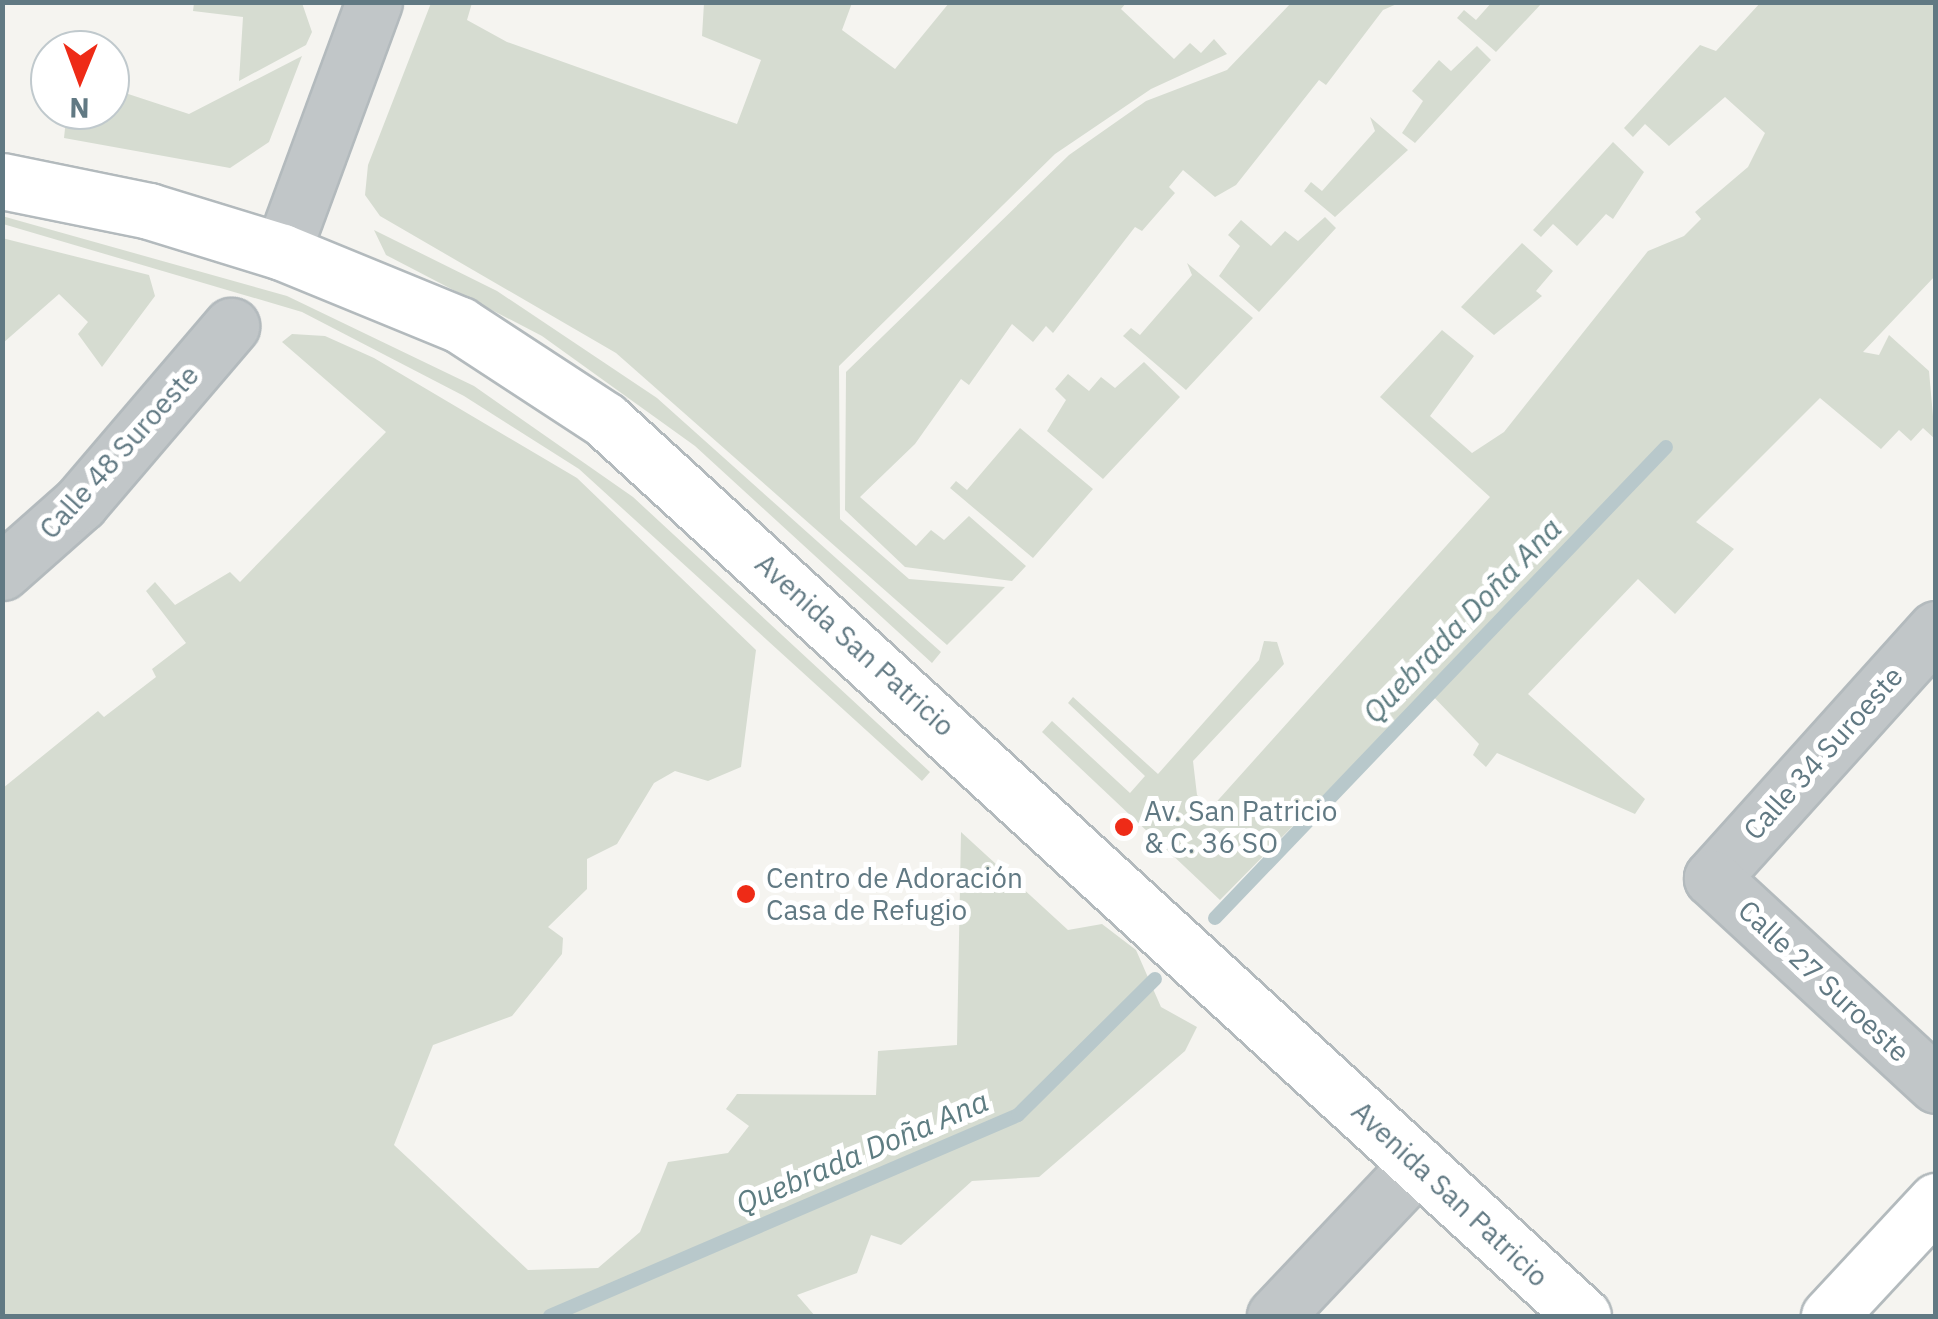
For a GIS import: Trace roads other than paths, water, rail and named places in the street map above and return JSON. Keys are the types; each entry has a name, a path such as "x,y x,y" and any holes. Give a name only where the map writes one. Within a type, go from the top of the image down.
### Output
{"street":[{"path":"282,252 374,2"},
{"name":"Avenida San Patricio","path":"2,181 149,211 282,252 460,324 606,420 1583,1316"},
{"name":"Calle 48 Suroeste","path":"2,572 80,503 231,326"},
{"name":"Calle 34 Suroeste","path":"1712,878 1936,629"},
{"name":"Calle 27 Suroeste","path":"1712,878 1936,1085"},
{"path":"1274,1316 1418,1165"},
{"path":"1829,1316 1936,1201"}],"waterway":[{"name":"Quebrada Doña Ana","path":"1215,918 1666,447"},
{"name":"Quebrada Doña Ana","path":"550,1316 1018,1115 1155,979"}],"place":[{"name":"Av. San Patricio & C. 36 SO","path":"1124,827"},
{"name":"Centro de Adoración Casa de Refugio","path":"746,894"}]}
